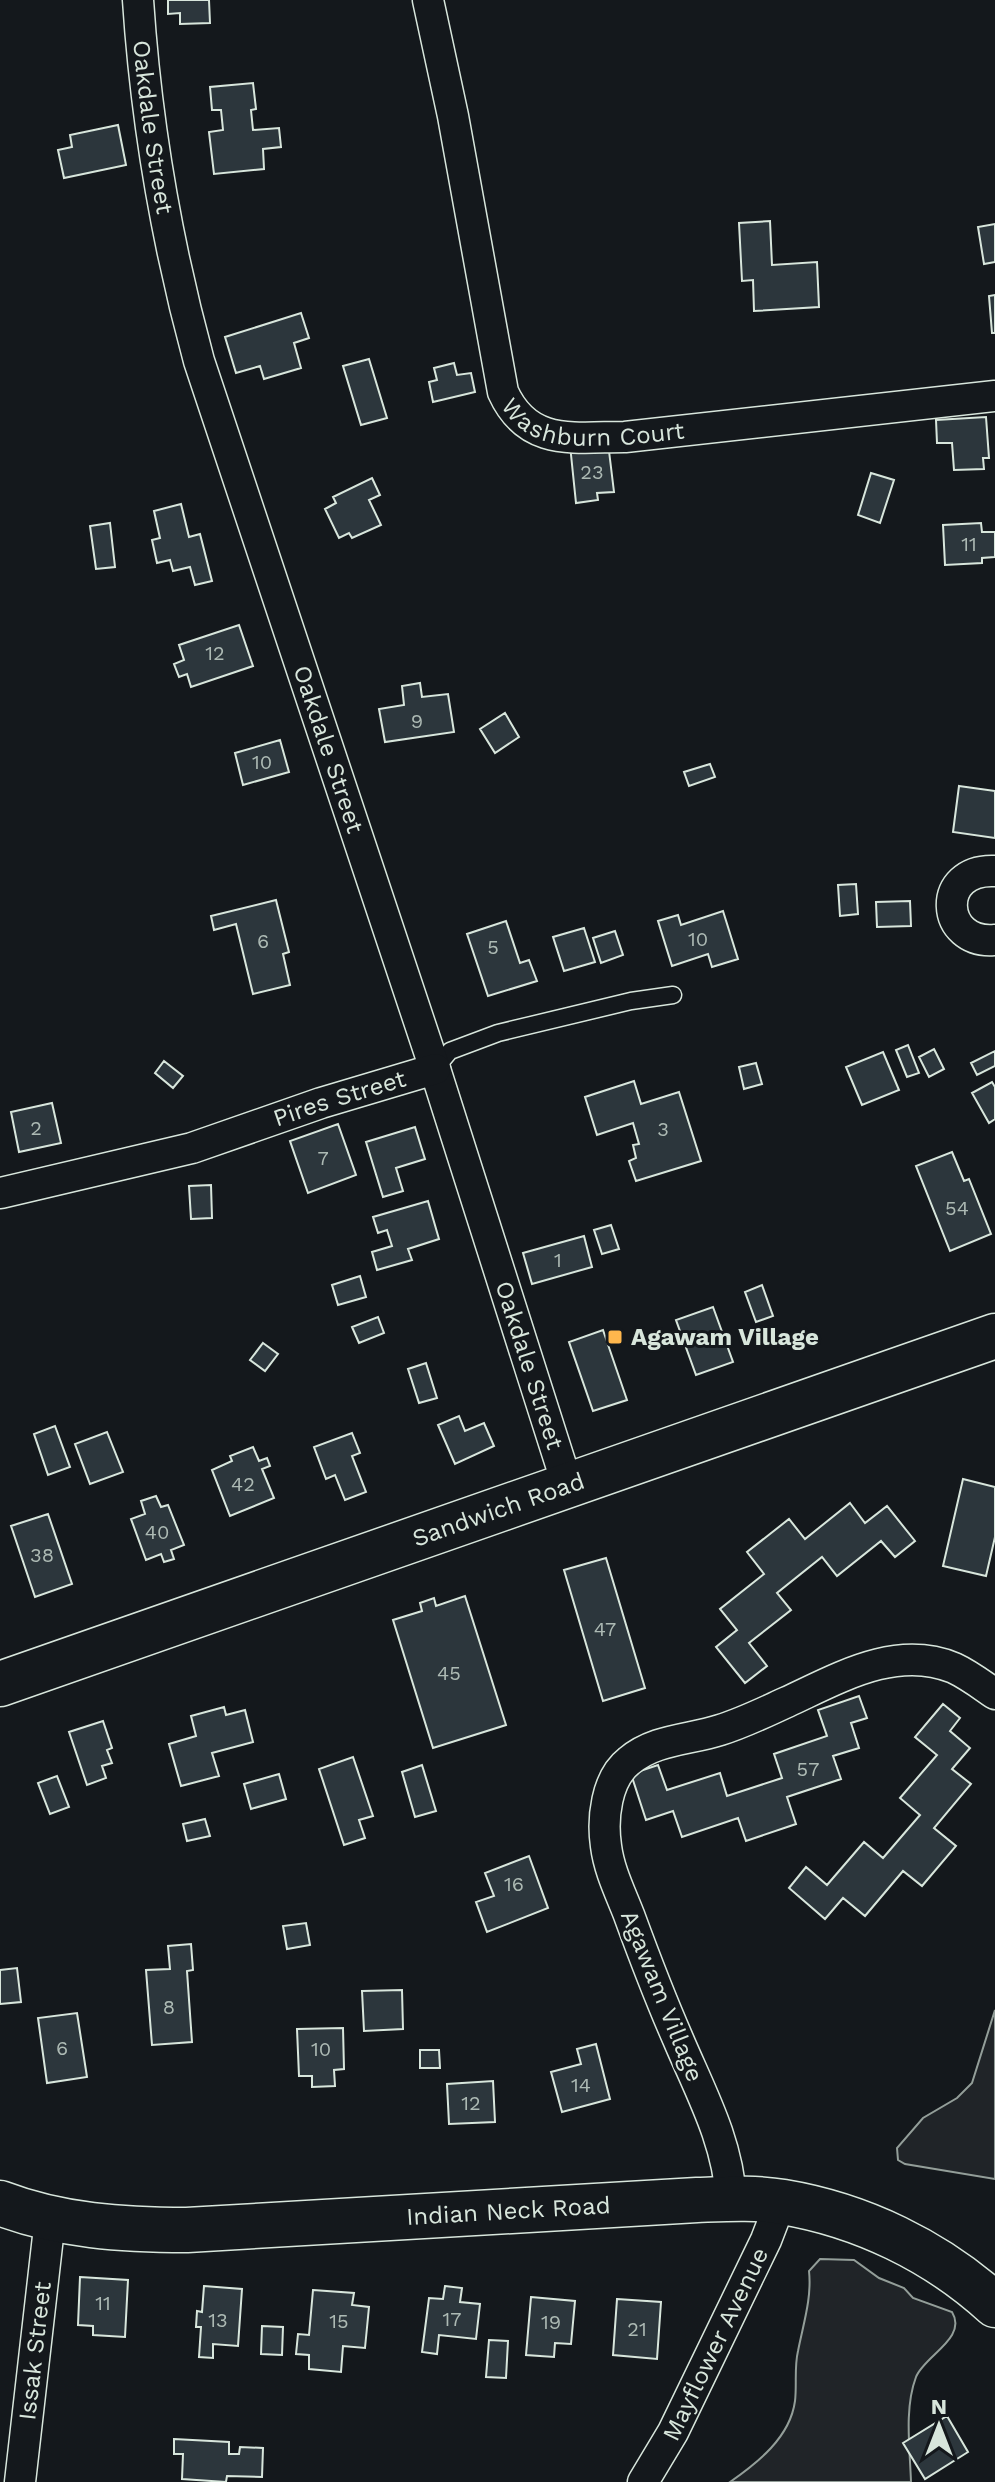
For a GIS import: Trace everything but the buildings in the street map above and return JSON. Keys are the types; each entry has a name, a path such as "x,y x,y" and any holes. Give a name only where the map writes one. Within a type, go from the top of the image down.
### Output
{"main road":[{"name":"Sandwich Road","path":"0,1684 995,1336"},
{"name":"Indian Neck Road","path":"0,2203 50,2219 147,2230 228,2229 731,2199 781,2201 849,2219 915,2248 960,2275 995,2305"}],"street":[{"name":"Oakdale Street","path":"138,0 145,75 172,250 195,347 435,1069 568,1487"},
{"name":"Washburn Court","path":"428,0 453,116 503,392 509,407 529,427 546,434 625,437 995,396"},
{"path":"995,871 976,872 967,877 953,891 952,899 955,917 964,933 983,941 995,940"},
{"name":"Pires Street","path":"1,1193 192,1148 321,1103 435,1069"},
{"name":"Agawam Village","path":"731,2199 727,2158 718,2130 671,2023 610,1867 606,1847 606,1816 615,1778 630,1760 653,1746 742,1722 850,1673 882,1663 914,1660 941,1664 961,1671 995,1694"},
{"name":"Mayflower Avenue","path":"643,2482 673,2432 766,2240 781,2201"},
{"name":"Issak Street","path":"20,2482 50,2219"}],"lane":[{"name":"Pires Street","path":"435,1069 450,1051 498,1033 631,1001 673,995"}],"shaded area":[{"path":"995,2010 995,2179 905,2164 898,2160 897,2148 923,2118 957,2098 972,2083"},
{"path":"820,2259 854,2260 879,2278 904,2288 913,2298 952,2312 955,2321 950,2338 920,2369 912,2389 909,2429 911,2482 730,2482 771,2448 787,2427 796,2395 797,2357 808,2301 809,2271"}],"place":[{"name":"Agawam Village","path":"615,1337"}]}
